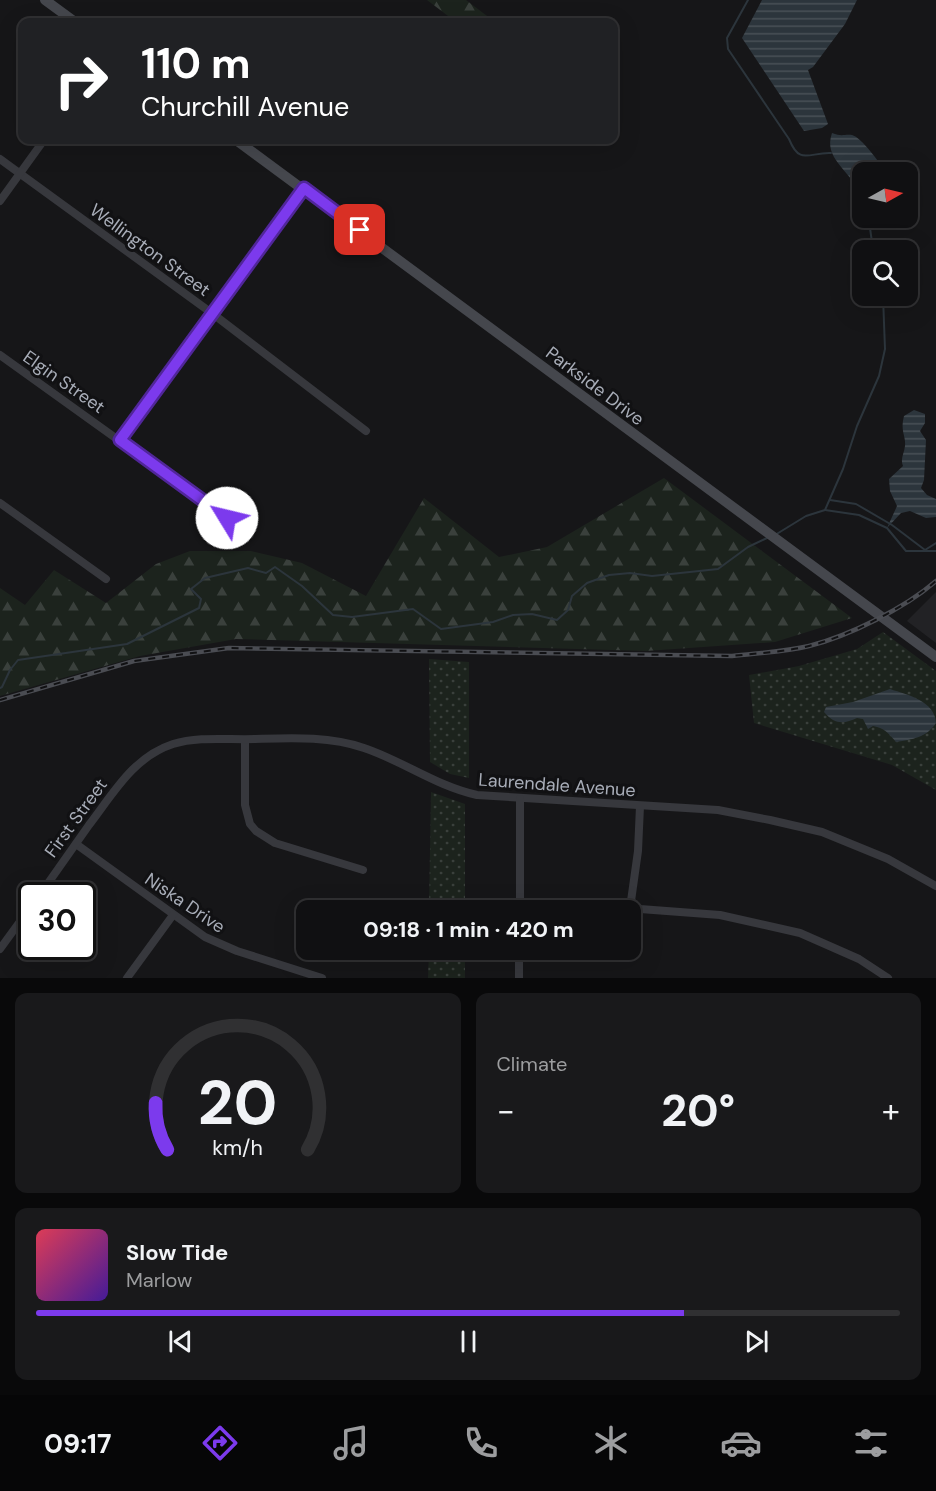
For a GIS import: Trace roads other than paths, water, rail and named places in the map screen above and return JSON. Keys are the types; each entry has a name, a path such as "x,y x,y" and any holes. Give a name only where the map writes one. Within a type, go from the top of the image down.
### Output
{"main road":[{"path":"45,0 70,18"},
{"name":"Parkside Drive","path":"242,144 936,657"}],"street":[{"path":"0,201 41,144"},
{"name":"Wellington Street","path":"0,159 213,314 366,431"},
{"path":"120,440 304,188"},
{"name":"Elgin Street","path":"0,355 227,518"},
{"path":"0,503 106,579"},
{"name":"Laurendale Avenue","path":"142,761 160,749 196,740 320,739 351,744 381,754 455,789 477,795 718,810 822,832 888,859 936,886"},
{"path":"245,740 245,805 250,824 255,831 275,843 363,870"},
{"name":"First Street","path":"49,882 125,776 142,761"},
{"path":"520,799 520,900"},
{"path":"639,806 638,851 632,901 640,909 720,915 800,933 859,959 888,978"},
{"name":"Niska Drive","path":"76,844 206,938 226,947 322,978"},
{"path":"127,978 173,915"},
{"path":"1,944 18,923"},
{"path":"519,960 519,978"}],"waterway":[{"path":"748,0 727,38 728,49 797,152 806,156 831,153"},
{"path":"870,228 872,240"},
{"path":"775,535 806,516 825,510 879,376 885,349 883,306"},
{"path":"830,500 856,504 892,525 925,550 936,543"},
{"path":"825,510 859,515 887,528 906,551 936,551"},
{"path":"0,688 18,660 127,644 199,608 201,599 191,589 205,578 248,568 266,573 275,567 302,586 333,615 352,617 413,609 441,629 493,622 513,615 532,614 557,620 568,610 572,596 587,583 609,575 630,573 652,576 718,569 748,547 767,538"}],"railway":[{"path":"0,700 134,661 229,648 732,656 781,651 809,646 859,628 893,611 936,581"}]}
